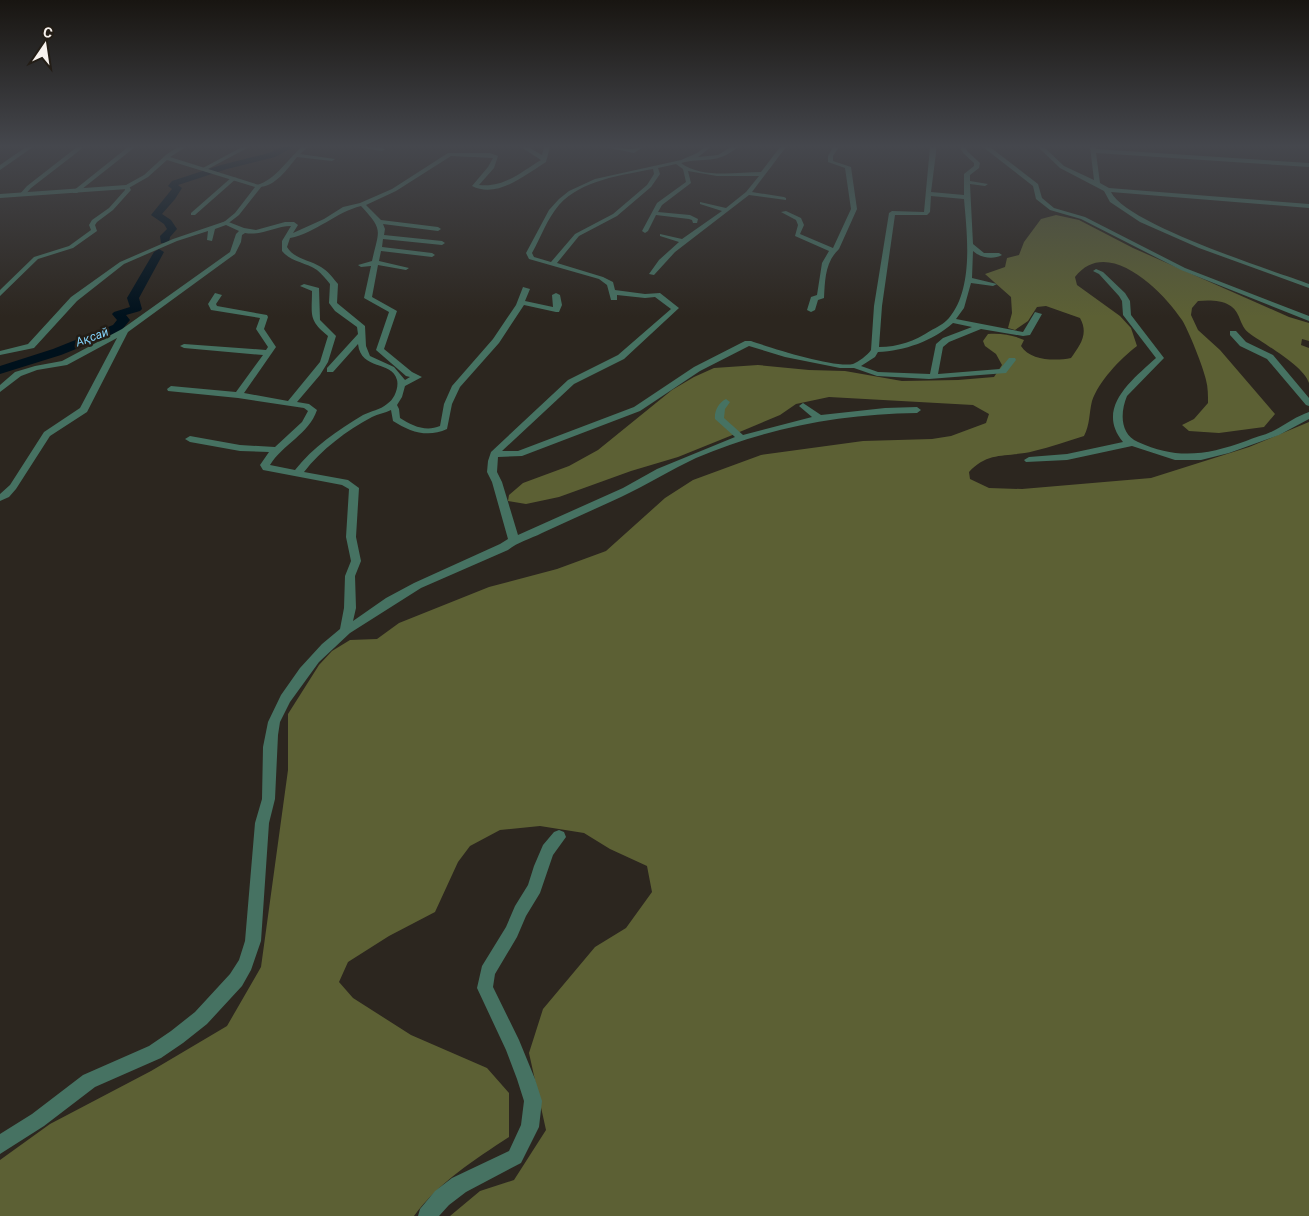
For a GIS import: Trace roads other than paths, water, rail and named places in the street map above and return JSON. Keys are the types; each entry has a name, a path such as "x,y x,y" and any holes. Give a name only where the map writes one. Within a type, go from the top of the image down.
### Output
{"street":[{"path":"0,294 36,258 71,247 95,230 92,225 94,221 111,210 116,204"},
{"path":"193,214 205,204"},
{"path":"0,353 31,346 74,299 122,263 175,240 226,222 237,214 245,204"},
{"path":"289,236 318,224 345,208 362,204 379,222 382,229 382,237 368,298 393,311 380,350 409,374 418,377 402,384"},
{"path":"517,538 507,521 496,482 492,475 491,462 494,454 571,382 621,357 663,322 675,308 656,295 614,296 610,284 601,278 532,258 528,253 559,204"},
{"path":"554,263 577,235 615,214 627,204"},
{"path":"645,231 660,204"},
{"path":"705,204 727,210"},
{"path":"652,274 668,253 735,204"},
{"path":"811,310 815,297 820,298 823,271 832,250 836,249 854,209 853,204"},
{"path":"855,366 872,355 875,350 878,306 892,213 925,214 927,204"},
{"path":"875,350 906,347 952,321 961,305 968,280 967,204"},
{"path":"1045,204 1052,209 1083,218 1182,269 1309,319"},
{"path":"1116,204 1142,221 1201,247 1309,286"},
{"path":"1281,204 1309,206"},
{"path":"784,212 799,219 801,225 797,235 800,238 832,250"},
{"path":"654,213 695,219 695,222"},
{"path":"226,222 244,230 258,232 286,223 294,224 284,247 286,252 322,271 334,284 333,303 361,326 362,349 367,358 392,370 401,379 402,384 397,399 392,405 365,418 326,443 297,474"},
{"path":"379,222 438,230"},
{"path":"210,240 212,228"},
{"path":"0,389 18,374 35,368 64,363 126,331 233,253 239,234 244,230"},
{"path":"662,235 684,241"},
{"path":"382,237 442,243"},
{"path":"969,244 982,255 999,255"},
{"path":"378,249 432,255"},
{"path":"361,265 376,263 406,268"},
{"path":"1096,271 1101,273 1122,295 1126,301 1127,315 1160,358 1132,385 1123,395 1120,402 1118,422 1119,428 1126,440 1156,452 1175,457 1201,457 1226,451 1276,433 1309,414"},
{"path":"968,280 993,284"},
{"path":"290,403 317,373 324,362 332,336 321,328 316,318 314,308 316,290 304,286"},
{"path":"392,405 395,409 396,419 410,429 433,431 444,427 448,404 456,386 490,348 522,302 526,289"},
{"path":"218,294 212,304 214,308 264,317 259,327 262,335 272,347 238,395"},
{"path":"522,302 556,310 558,305 556,295"},
{"path":"952,321 1016,334 1027,334 1038,314"},
{"path":"935,376 939,346 946,340 978,327"},
{"path":"0,498 13,487 47,434 84,410 126,331"},
{"path":"1233,333 1243,344 1270,357 1309,403"},
{"path":"330,370 362,335"},
{"path":"494,454 519,454 637,409 697,369 748,343 786,355 840,366 855,366 884,375 935,376 1003,371 1012,360"},
{"path":"184,346 269,353"},
{"path":"171,389 238,395 290,403 306,406 314,412 305,424 268,458 265,465 266,468 349,483 354,488 351,537 356,561 350,576 350,608 345,630"},
{"path":"726,402 717,415 720,420 742,439"},
{"path":"803,406 819,418"},
{"path":"0,1145 38,1120 89,1081 155,1052 177,1037 201,1018 236,980 245,964 253,941 262,823 266,814 274,724 285,699 304,672 345,630 365,620 389,602 415,587 504,547 517,538 635,486 664,469 693,456 742,439 819,418 874,410 918,410"},
{"path":"190,439 259,450 276,450"},
{"path":"1029,460 1067,457 1133,443"},
{"path":"427,1216 442,1198 459,1185 515,1157 530,1127 533,1101 526,1079 510,1039 485,988 488,972 512,932 520,911 535,888 548,850 559,837"}],"waterway":[{"name":"Ақсай","path":"165,241 165,236 172,229 168,222 156,215 166,204"},
{"name":"Ақсай","path":"0,370 57,352 117,328 124,320 118,314 136,309 133,298 159,252"}]}
